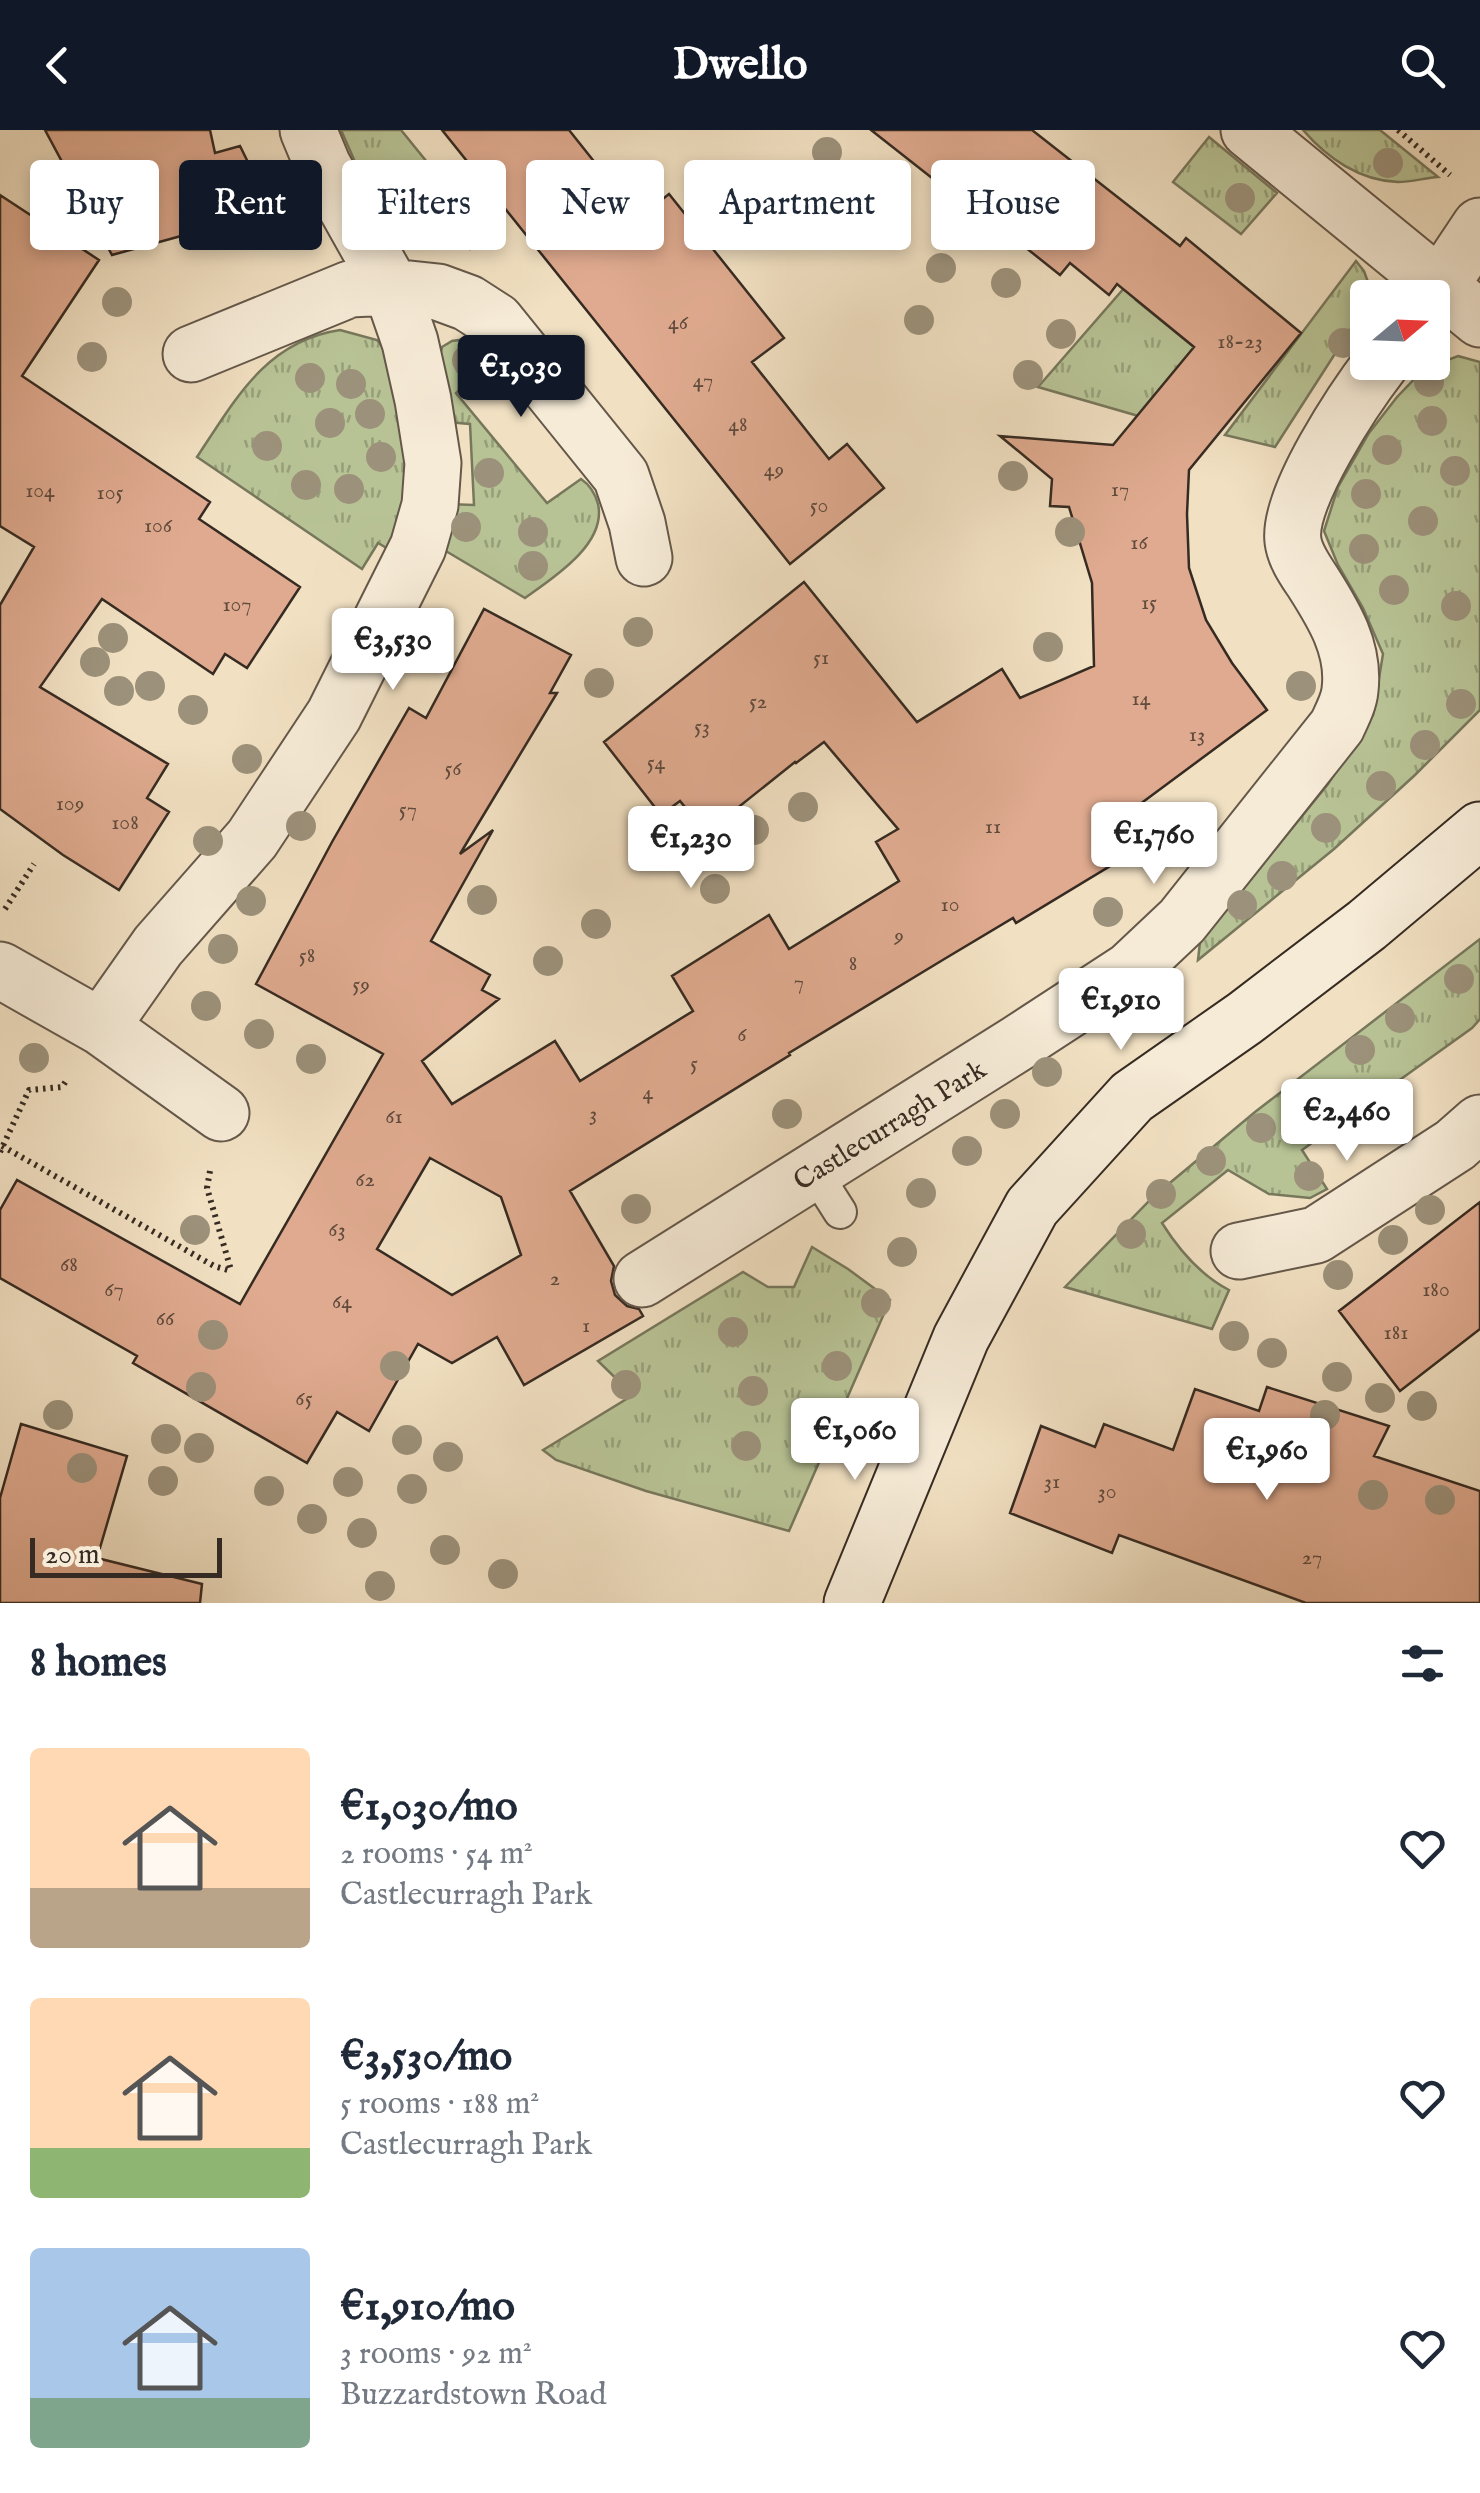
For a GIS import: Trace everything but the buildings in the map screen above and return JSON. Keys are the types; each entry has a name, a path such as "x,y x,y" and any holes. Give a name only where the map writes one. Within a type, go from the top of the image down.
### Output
{"street":[{"path":"101,1027 158,946 252,839 334,716 418,547 430,504 432,463 424,400 410,342 392,287 308,130"},
{"path":"1250,130 1451,301 1480,226"},
{"path":"191,354 350,289 392,287 438,292 468,303 496,321 620,476 637,522 644,558"},
{"name":"Castlecurragh Park","path":"642,1278 827,1192 1018,1044 1130,970 1182,921 1337,726 1350,692 1350,652 1332,612 1300,562 1293,541 1294,516 1318,462 1368,380"},
{"path":"852,1603 961,1338 1032,1208 1132,1097 1367,925 1480,830"},
{"path":"0,970 101,1027 221,1113"},
{"path":"1238,1251 1316,1235 1455,1145 1480,1122"}],"path":[{"path":"1398,130 1453,176"},
{"path":"0,916 34,864"},
{"path":"101,1027 62,1087 28,1090 1,1149 231,1272 207,1188 221,1113"}],"green space":[{"path":"341,130 401,130 425,160 354,160"},
{"path":"1303,130 1380,130 1438,177 1398,182 1370,177 1334,158"},
{"path":"1209,137 1277,193 1241,234 1173,182"},
{"path":"1159,248 1170,258 1136,300 1194,347 1194,432 1038,387"},
{"path":"1356,261 1367,280 1350,280 1350,330 1275,447 1225,435"},
{"path":"340,330 377,340 397,365 412,479 395,553 378,543 362,569 197,457 239,395 272,360 314,336"},
{"path":"466,339 477,343 492,360 456,393 547,503 581,479 598,504 599,519 586,546 563,570 525,598 434,544 447,504 474,505 470,424 447,422 439,361 442,347"},
{"path":"1458,356 1480,362 1480,710 1334,849 1198,960 1200,942 1328,784 1373,715 1383,654 1324,531 1338,487 1369,433 1413,380 1450,380 1450,359"},
{"path":"1480,939 1480,1019 1302,1150 1327,1189 1310,1198 1269,1194 1228,1170 1162,1223 1191,1261 1229,1290 1212,1329 1065,1287 1153,1197 1255,1112"},
{"path":"812,1247 890,1300 789,1531 646,1491 556,1460 543,1450 633,1395 598,1361 743,1272 768,1287 794,1287"}]}
